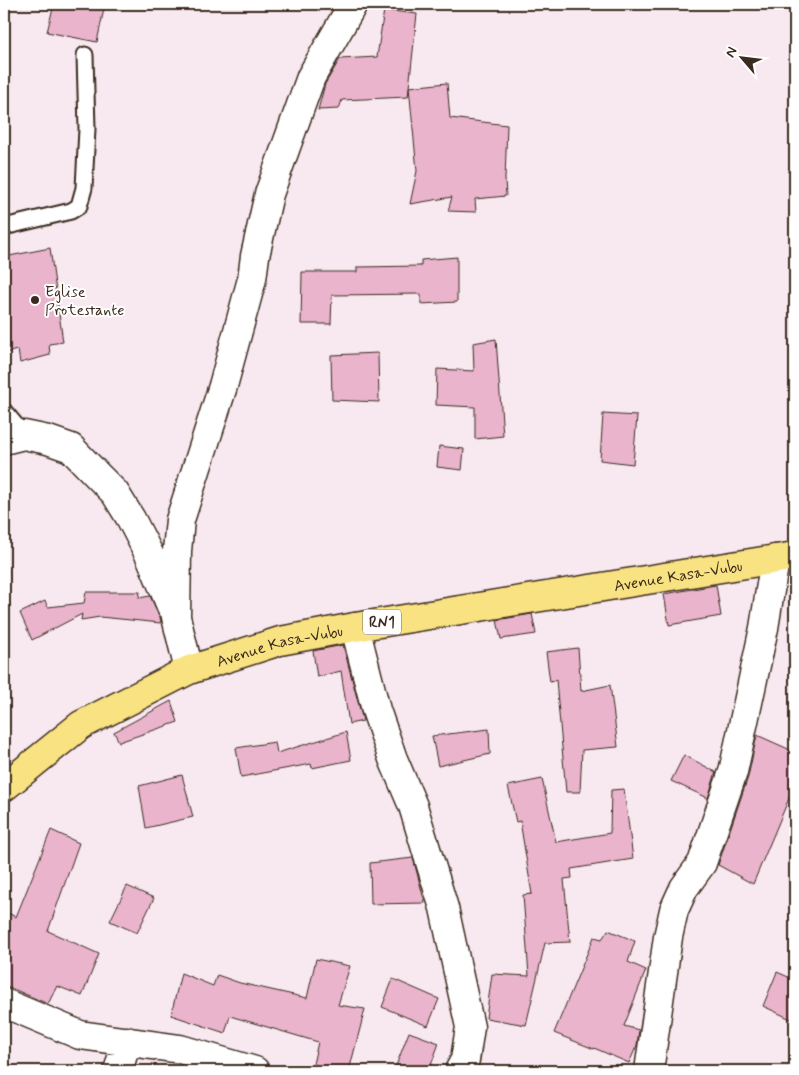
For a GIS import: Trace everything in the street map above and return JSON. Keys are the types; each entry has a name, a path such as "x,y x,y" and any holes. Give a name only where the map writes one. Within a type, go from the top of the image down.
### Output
{"highway":[{"name":"Avenue Kasa-Vubu","path":"4,786 82,725 189,670 280,641 355,626 785,557"}],"street":[{"path":"176,617 177,551 180,520 228,368 252,280 255,256 269,194 311,78 353,4"},
{"path":"14,438 48,440 70,448 115,493 142,539 176,617 189,670"},
{"path":"649,1071 668,936 674,910 684,888 702,863 733,772 764,628 785,557"},
{"path":"355,626 376,710 393,759 413,806 444,908 470,1027 465,1060 459,1071"},
{"path":"4,1003 80,1035 180,1049 255,1071"},
{"path":"118,1071 127,1041"}],"lane":[{"path":"4,227 71,211 79,206 84,188 86,139 87,69 85,55"},
{"path":"4,411 14,438"}],"building":[{"path":"54,4 105,4 97,42 47,32"},
{"path":"384,10 417,14 408,97 342,100 339,109 318,110 325,84 340,59 377,57"},
{"path":"447,83 450,118 507,125 506,196 475,199 476,212 448,211 452,197 410,204 417,171 409,87"},
{"path":"50,248 63,342 49,344 50,355 20,363 18,350 4,353 4,257"},
{"path":"457,257 457,302 421,304 421,294 332,295 331,324 301,324 302,272 357,272 357,267 421,266 421,260"},
{"path":"496,339 503,436 475,439 475,407 436,405 437,369 474,371 473,343"},
{"path":"378,353 379,402 332,400 331,355"},
{"path":"603,414 637,416 633,464 600,460"},
{"path":"439,446 464,449 462,470 437,467"},
{"path":"716,585 721,616 669,625 664,594"},
{"path":"86,592 140,592 139,598 150,596 161,623 100,617 81,620 82,614 32,640 20,613 45,601 48,607 84,603"},
{"path":"532,614 536,634 501,639 497,620"},
{"path":"343,645 363,721 349,724 341,671 317,677 313,651"},
{"path":"578,648 581,691 610,685 618,747 582,750 580,792 566,792 556,680 550,682 546,652"},
{"path":"171,701 178,722 119,742 114,732"},
{"path":"489,729 490,754 438,766 432,736"},
{"path":"346,732 351,760 312,768 311,764 241,777 236,748 275,742 277,753"},
{"path":"757,735 795,752 795,784 753,884 718,865 748,777"},
{"path":"684,755 716,772 708,798 671,781"},
{"path":"182,775 193,817 146,828 139,786"},
{"path":"542,779 556,842 610,833 611,790 624,789 633,859 571,869 572,878 564,879 570,942 545,943 526,1025 486,1018 492,974 529,976 523,895 532,894 520,821 516,822 508,786"},
{"path":"51,830 79,843 48,931 99,954 82,996 57,986 48,1004 4,985 4,911 16,917"},
{"path":"413,858 425,903 371,904 370,863"},
{"path":"127,886 154,898 137,933 110,921"},
{"path":"608,930 635,941 628,962 646,970 624,1026 639,1030 637,1045 629,1063 554,1033 594,937 602,939"},
{"path":"316,959 350,966 338,1005 365,1009 349,1071 336,1071 313,1064 318,1042 230,1016 225,1033 171,1015 181,973 213,986 217,975 240,983 307,998"},
{"path":"777,972 795,980 795,1021 763,1006"},
{"path":"393,979 439,999 428,1026 382,1007"},
{"path":"409,1032 439,1043 430,1068 421,1065 416,1071 394,1071"}],"place":[{"name":"Eglise Protestante","path":"35,300"}]}
